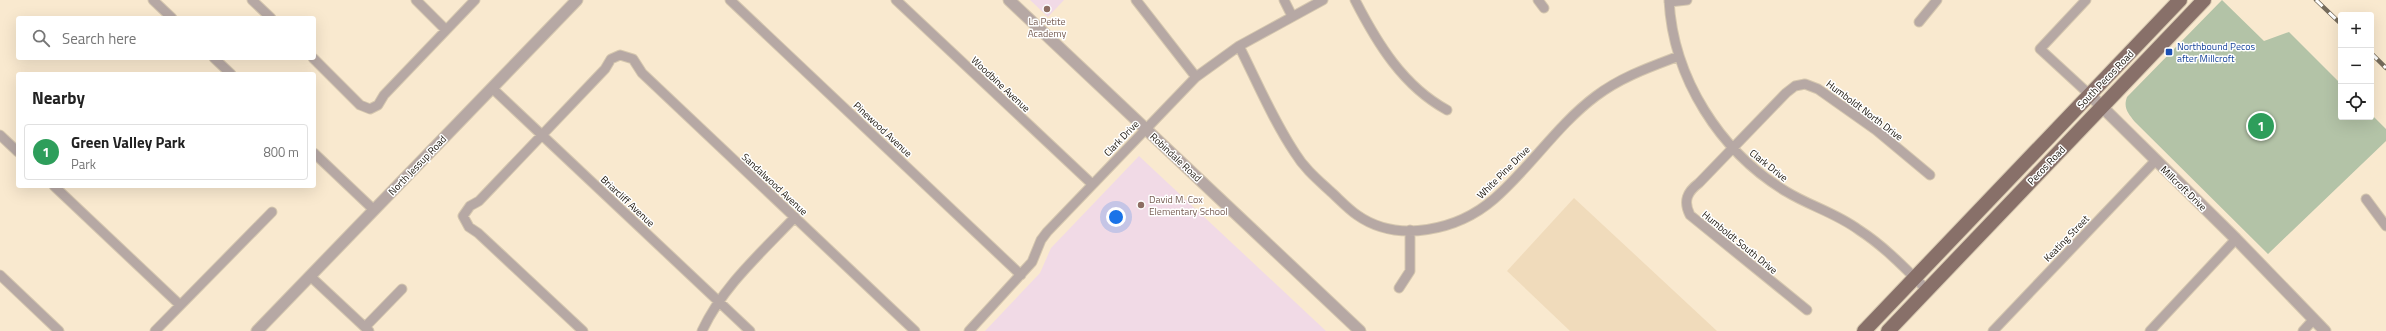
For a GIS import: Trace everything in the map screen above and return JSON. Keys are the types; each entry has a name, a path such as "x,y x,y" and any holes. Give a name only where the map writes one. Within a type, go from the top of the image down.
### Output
{"main road":[{"name":"South Pecos Road","path":"2030,158 2180,0"},
{"name":"Pecos Road","path":"1888,331 2204,0"},
{"name":"Pecos Road","path":"1864,331 2030,158"}],"street":[{"path":"153,0 170,16"},
{"path":"252,0 269,16"},
{"path":"416,0 446,30"},
{"path":"315,60 360,105 370,110 378,105 384,95 475,0"},
{"name":"North Jessup Road","path":"257,331 576,0"},
{"name":"Pinewood Avenue","path":"730,0 1021,275"},
{"name":"Woodbine Avenue","path":"896,0 1092,184"},
{"name":"Robindale Road","path":"1009,0 1360,331"},
{"path":"1136,0 1196,77"},
{"path":"1284,0 1292,16"},
{"name":"Clark Drive","path":"969,331 1032,262 1041,240 1047,232 1196,77 1239,46 1323,0"},
{"path":"1355,0 1373,35 1392,63 1429,100 1447,110"},
{"path":"1538,0 1544,8"},
{"path":"1669,1 1687,0"},
{"path":"1919,22 1936,0"},
{"name":"Millcroft Drive","path":"2086,0 2040,48 2090,95 2236,239 2325,331"},
{"name":"Clark Drive","path":"1669,1 1679,56 1688,79 1704,110 1733,149 1750,166 1787,192 1827,210 1859,230 1927,290"},
{"name":"White Pine Drive","path":"1239,46 1295,154 1310,173 1357,215 1384,228 1410,230 1436,229 1478,212 1495,198 1568,122 1595,97 1627,76 1679,56"},
{"name":"Sandalwood Avenue","path":"542,135 605,69 611,59 620,55 633,59 642,73 915,331"},
{"path":"216,60 228,72"},
{"name":"Humboldt North Drive","path":"1733,149 1786,93 1795,86 1805,84 1818,89 1876,130 1930,176"},
{"name":"Briarcliff Avenue","path":"492,88 750,331"},
{"path":"0,135 16,150"},
{"path":"542,135 479,201 470,206 463,216 469,227 478,233 583,331"},
{"name":"Humboldt South Drive","path":"1733,149 1688,191 1685,205 1690,215 1807,310"},
{"path":"316,155 374,210"},
{"name":"Keating Street","path":"1993,331 2156,160"},
{"path":"56,188 180,305"},
{"path":"2366,199 2386,226"},
{"path":"155,331 272,212"},
{"path":"702,331 718,301 730,286 795,217"},
{"path":"1399,288 1410,271 1410,230"},
{"path":"2150,331 2236,239"},
{"path":"0,275 60,331"},
{"path":"310,276 367,329 402,289"},
{"path":"2303,331 2314,320"}],"shaded area":[{"name":"La Petite Academy","path":"1030,0 1064,0 1048,17"},
{"name":"David M. Cox Elementary School","path":"1139,156 1326,331 985,331 1040,273 1051,248"},
{"path":"1574,198 1717,331 1570,331 1507,271"}],"green space":[{"path":"2222,0 2264,41 2289,32 2338,81 2338,120 2374,120 2374,117 2386,129 2386,141 2268,254 2135,122 2128,113 2126,107 2127,97"}],"railway":[{"path":"2316,0 2338,21"},
{"path":"2374,56 2386,68"}],"place":[{"name":"La Petite Academy","path":"1047,9"},
{"name":"Northbound Pecos after Millcroft","path":"2169,52"},
{"name":"Green Valley Park","path":"2261,126"},
{"name":"David M. Cox Elementary School","path":"1141,205"}]}
